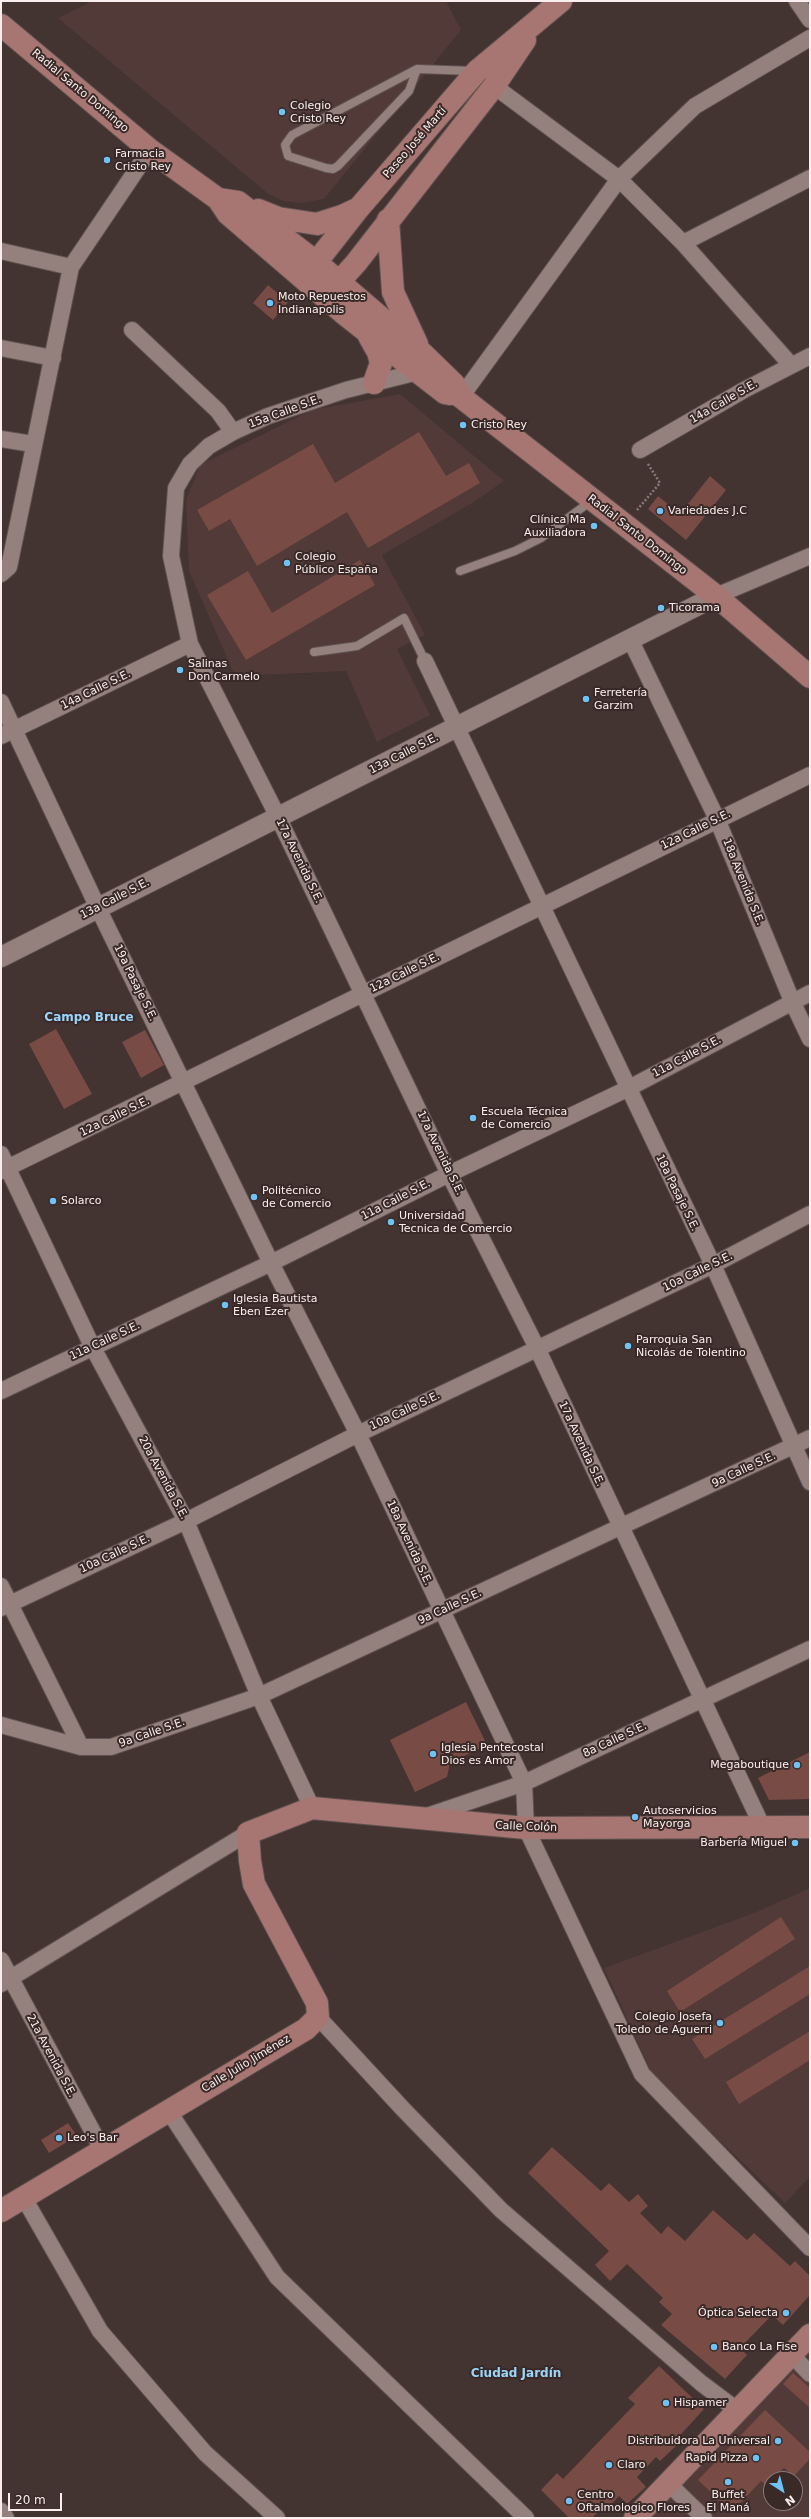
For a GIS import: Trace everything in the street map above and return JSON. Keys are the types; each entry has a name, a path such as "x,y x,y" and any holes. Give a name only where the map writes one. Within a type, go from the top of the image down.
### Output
{"main road":[{"name":"Paseo José Martí","path":"310,270 358,209 477,71 558,2"},
{"name":"Paseo José Martí","path":"332,289 356,263 388,220 494,86 538,20"},
{"name":"Radial Santo Domingo","path":"1,26 150,150 228,200 420,362"},
{"path":"228,200 278,218 317,224 358,209"},
{"path":"388,220 393,292 420,362"},
{"name":"Radial Santo Domingo","path":"332,289 365,330 454,384 461,397 716,596 810,677"},
{"path":"365,330 378,352 381,363 374,383"},
{"name":"Calle Colón","path":"248,1833 312,1808 415,1819 526,1828 810,1827"},
{"path":"248,1833 250,1861 254,1884 317,2003 318,2017"},
{"name":"Calle Julio Jiménez","path":"1,2211 306,2029 318,2017"},
{"path":"634,2518 810,2335"}],"street":[{"path":"797,1 810,20"},
{"path":"461,397 619,179 694,106 810,38"},
{"path":"494,86 619,179 683,243 791,365"},
{"path":"1,574 9,568 32,444 53,358 71,267 150,150"},
{"path":"683,243 810,178"},
{"path":"1,251 71,267"},
{"path":"132,330 218,411 233,432"},
{"path":"1,348 53,358"},
{"name":"14a Calle S.E.","path":"640,450 791,365 810,356"},
{"name":"15a Calle S.E.","path":"176,488 190,464 209,446 233,432 268,416 374,383 420,362"},
{"path":"1,439 32,444"},
{"name":"17a Avenida S.E.","path":"176,488 171,556 190,644 278,817 449,1174 537,1348 763,1828"},
{"name":"13a Calle S.E.","path":"1,957 716,596 810,556"},
{"name":"18a Avenida S.E.","path":"630,639 717,819 792,1001 810,1039"},
{"name":"14a Calle S.E.","path":"8,733 190,644"},
{"path":"425,661 458,727 541,906"},
{"name":"19a Pasaje S.E.","path":"1,702 8,733 98,908 271,1263"},
{"name":"12a Calle S.E.","path":"4,1170 184,1084 363,993 717,819 810,775"},
{"name":"18a Pasaje S.E.","path":"541,906 627,1089 713,1265 810,1482"},
{"name":"11a Calle S.E.","path":"1,1391 92,1346 271,1263 449,1174 627,1089 792,1001 810,993"},
{"name":"20a Avenida S.E.","path":"1,1154 4,1170 92,1346 186,1521 259,1696 312,1808"},
{"name":"10a Calle S.E.","path":"6,1606 186,1521 358,1434 713,1265 810,1214"},
{"name":"18a Avenida S.E.","path":"271,1263 358,1434 524,1783 526,1828"},
{"name":"9a Calle S.E.","path":"1,1725 81,1747 111,1747 259,1696 810,1438"},
{"path":"1,1586 6,1606 81,1747"},
{"name":"8a Calle S.E.","path":"415,1819 524,1783 810,1649"},
{"path":"526,1828 642,2074 810,2248"},
{"path":"5,1981 248,1833"},
{"name":"21a Avenida S.E.","path":"1,1960 5,1981 103,2151"},
{"path":"318,2017 402,2108 501,2210 701,2383 737,2410"},
{"path":"168,2110 277,2277 526,2518"},
{"path":"24,2198 100,2330 205,2453 277,2518"},
{"path":"791,2354 810,2374"},
{"path":"668,2484 704,2518"},
{"path":"1,2511 6,2518"}],"lane":[{"path":"417,69 409,91 338,166 333,169 326,168 288,156 285,145 292,135 417,69 446,68 477,71"},
{"path":"460,571 515,551 541,538 592,500"},
{"path":"314,652 357,646 404,618 425,661"}],"path":[{"path":"624,525 660,483 640,450"}],"shaded area":[{"name":"Colegio Cristo Rey","path":"92,1 446,1 461,30 324,199 302,203 283,201 267,193 58,18"},
{"name":"Colegio Público España","path":"400,394 504,481 474,502 382,555 425,635 397,649 430,715 377,742 346,671 235,676 189,571 186,500 200,465 312,410"},
{"name":"Colegio Josefa Toledo de Aguerri","path":"810,1888 810,2177 785,2203 654,2078 604,1968 754,1913"},
{"path":"810,2334 810,2518 635,2518"}],"building":[{"name":"Moto Repuestos Indianapolis","path":"268,285 288,302 273,320 253,303"},
{"path":"419,432 446,476 469,463 480,483 368,548 347,512 257,566 230,519 209,531 197,510 313,444 335,483"},
{"path":"710,476 726,490 686,540 648,509 658,496 680,514"},
{"path":"360,560 375,585 246,660 207,595 248,571 272,613"},
{"path":"56,1029 92,1094 64,1109 29,1044"},
{"path":"145,1030 164,1065 141,1078 122,1042"},
{"name":"Iglesia Pentecostal Dios es Amor","path":"466,1702 487,1745 450,1763 447,1777 415,1792 390,1740"},
{"name":"Megaboutique","path":"810,1752 810,1799 769,1800 758,1778"},
{"path":"781,1917 795,1939 680,2012 667,1991"},
{"path":"810,1966 810,1994 705,2059 692,2039"},
{"path":"810,2031 810,2060 739,2104 726,2082"},
{"name":"Leo's Bar","path":"68,2123 77,2136 49,2153 41,2140"},
{"path":"552,2147 601,2191 609,2183 629,2202 638,2194 648,2206 640,2213 661,2234 668,2226 685,2241 713,2210 747,2240 754,2233 790,2266 795,2261 810,2276 810,2295 783,2325 772,2315 740,2348 747,2355 725,2379 661,2325 672,2314 659,2302 663,2298 627,2264 610,2281 595,2265 609,2251 528,2173"},
{"path":"659,2366 704,2409 673,2443 676,2446 660,2461 656,2457 637,2477 646,2487 627,2504 619,2496 604,2512 601,2509 592,2518 569,2518 541,2490 557,2473 563,2479 635,2404 628,2398"},
{"path":"793,2373 810,2388 810,2408 783,2384"},
{"path":"765,2410 810,2452 810,2459 799,2471 788,2471 784,2468 780,2471 763,2471 763,2483 761,2481 732,2512 698,2480"}],"place":[{"name":"Colegio Cristo Rey","path":"282,112"},
{"name":"Farmacia Cristo Rey","path":"107,160"},
{"name":"Moto Repuestos Indianapolis","path":"270,303"},
{"name":"Cristo Rey","path":"463,425"},
{"name":"Variedades J.C","path":"660,511"},
{"name":"Clínica Ma Auxiliadora","path":"594,526"},
{"name":"Colegio Público España","path":"287,563"},
{"name":"Ticorama","path":"661,608"},
{"name":"Salinas Don Carmelo","path":"180,670"},
{"name":"Ferretería Garzim","path":"586,699"},
{"name":"Escuela Técnica de Comercio","path":"473,1118"},
{"name":"Politécnico de Comercio","path":"254,1197"},
{"name":"Solarco","path":"53,1201"},
{"name":"Universidad Tecnica de Comercio","path":"391,1222"},
{"name":"Iglesia Bautista Eben Ezer","path":"225,1305"},
{"name":"Parroquia San Nicolás de Tolentino","path":"628,1346"},
{"name":"Iglesia Pentecostal Dios es Amor","path":"433,1754"},
{"name":"Megaboutique","path":"797,1765"},
{"name":"Autoservicios Mayorga","path":"635,1817"},
{"name":"Barbería Miguel","path":"795,1843"},
{"name":"Colegio Josefa Toledo de Aguerri","path":"720,2023"},
{"name":"Leo's Bar","path":"59,2138"},
{"name":"Óptica Selecta","path":"786,2313"},
{"name":"Banco La Fise","path":"714,2347"},
{"name":"Hispamer","path":"666,2403"},
{"name":"Distribuidora La Universal","path":"778,2441"},
{"name":"Rapid Pizza","path":"756,2458"},
{"name":"Claro","path":"609,2465"},
{"name":"Buffet El Maná","path":"728,2482"},
{"name":"Centro Oftalmologico Flores","path":"569,2501"}],"district":[{"name":"Campo Bruce","path":"89,1018"},
{"name":"Ciudad Jardín","path":"516,2374"}]}
